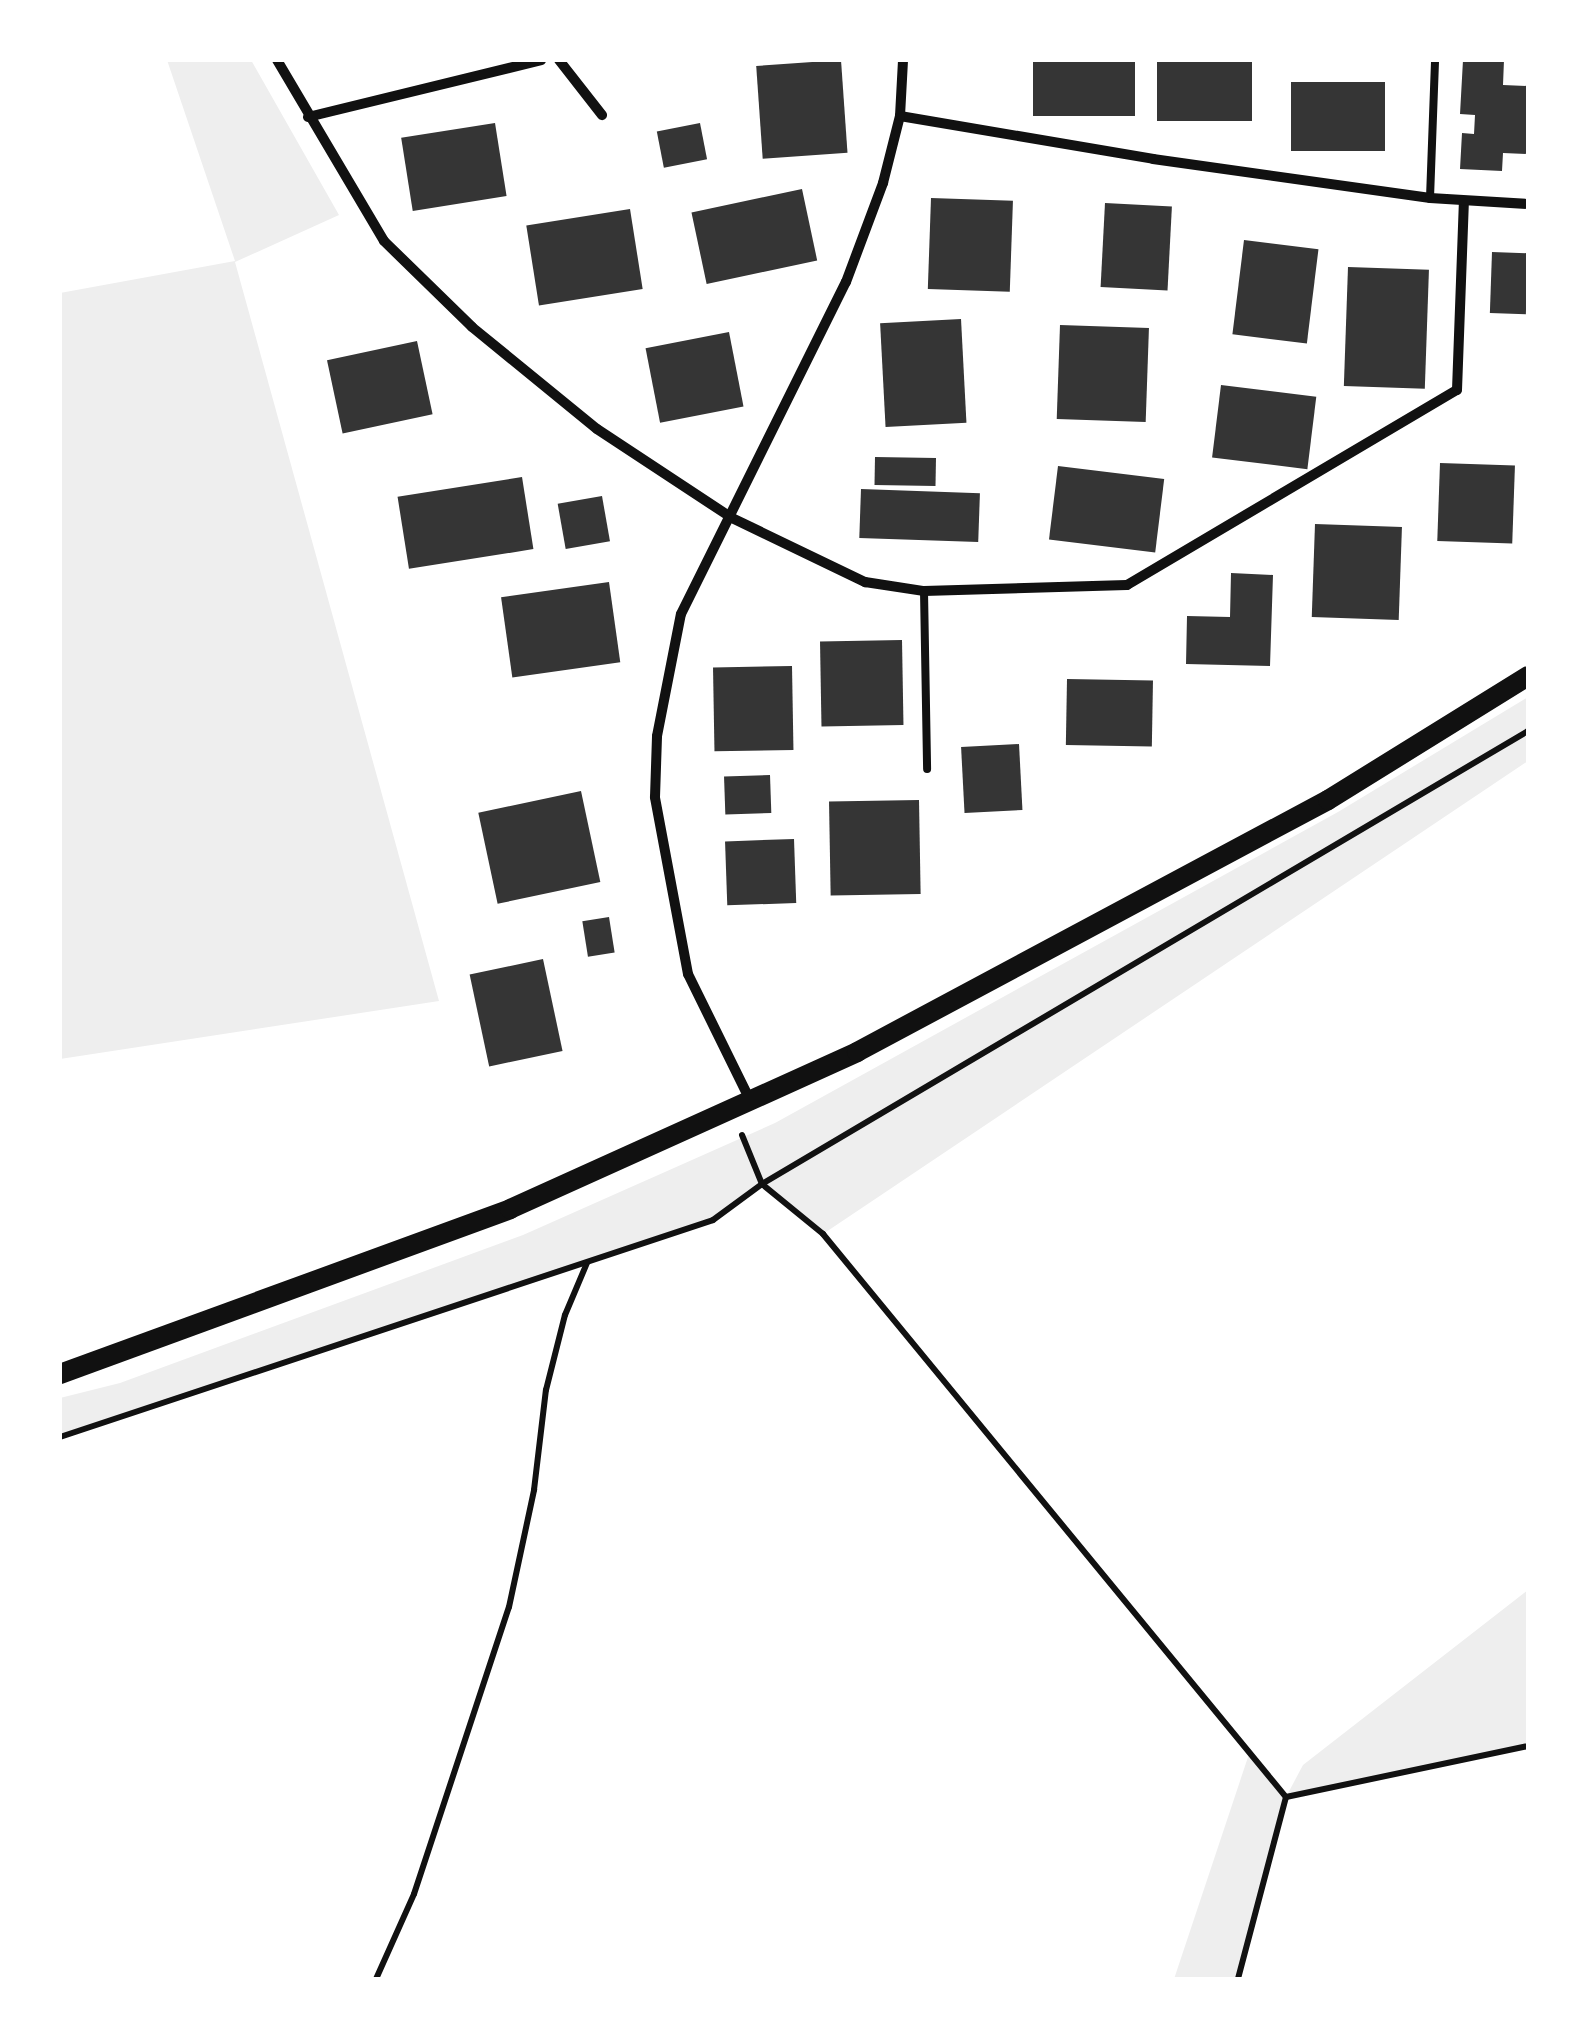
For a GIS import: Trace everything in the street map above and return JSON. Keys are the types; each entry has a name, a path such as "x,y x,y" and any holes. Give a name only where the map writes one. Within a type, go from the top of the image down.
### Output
{"main road":[{"path":"60,1374 510,1209 857,1052 1328,800 1528,676"}],"street":[{"path":"277,60 384,241 472,327 597,430 732,518 865,582 924,591 1127,585 1457,390 1464,201"},
{"path":"308,117 541,60"},
{"path":"559,60 602,116"},
{"path":"740,1105 688,974 655,797 657,736 682,614 846,282 900,116 903,60"},
{"path":"900,116 1430,198 1528,204"}],"lane":[{"path":"1430,198 1435,60"},
{"path":"924,591 926,770"}],"path":[{"path":"60,1437 713,1220 762,1184 1528,732"},
{"path":"740,1105 762,1184 823,1234 1286,1798"},
{"path":"376,1979 414,1894 510,1607 534,1490 546,1390 565,1314 587,1262"},
{"path":"1286,1798 1528,1746"},
{"path":"1238,1979 1286,1798"}],"shaded area":[{"path":"167,60 251,60 339,215 235,262 439,1001 60,1059 60,293 235,261"},
{"path":"1528,697 1528,761 823,1234 762,1184 713,1220 60,1437 60,1398 120,1383 523,1235 775,1123 1338,812"},
{"path":"1528,1590 1528,1746 1286,1797 1303,1765"},
{"path":"1249,1754 1286,1797 1238,1979 1174,1979"}],"building":[{"path":"841,60 847,153 763,159 756,66"},
{"path":"1033,60 1135,60 1135,116 1033,116"},
{"path":"1157,60 1252,60 1252,121 1157,121"},
{"path":"1463,60 1504,60 1503,85 1528,86 1528,154 1503,153 1502,171 1460,169 1462,133 1474,134 1475,115 1460,114"},
{"path":"1291,82 1385,82 1385,151 1291,151"},
{"path":"495,123 507,196 413,211 401,138"},
{"path":"700,123 707,159 664,168 657,131"},
{"path":"802,189 817,260 707,284 691,212"},
{"path":"931,198 1013,201 1010,292 928,289"},
{"path":"1105,203 1172,207 1168,290 1101,287"},
{"path":"630,209 643,289 539,305 526,225"},
{"path":"1244,240 1318,249 1307,343 1232,334"},
{"path":"1492,252 1528,253 1526,314 1490,313"},
{"path":"1348,267 1429,270 1425,389 1344,386"},
{"path":"961,319 966,423 886,427 880,323"},
{"path":"1060,325 1149,328 1146,422 1057,419"},
{"path":"729,332 744,407 660,423 646,348"},
{"path":"417,341 433,414 343,433 327,360"},
{"path":"1221,385 1316,397 1307,469 1212,457"},
{"path":"875,457 936,458 936,486 875,485"},
{"path":"1440,463 1515,466 1512,544 1437,541"},
{"path":"1058,466 1164,479 1155,552 1049,539"},
{"path":"522,477 533,549 409,569 398,497"},
{"path":"861,489 980,493 978,542 859,538"},
{"path":"602,496 610,541 566,549 558,504"},
{"path":"1315,524 1402,527 1399,620 1312,617"},
{"path":"1231,573 1273,575 1270,666 1186,664 1187,616 1230,617"},
{"path":"609,582 620,662 512,677 501,597"},
{"path":"902,640 903,725 821,726 820,641"},
{"path":"792,666 793,750 714,751 713,667"},
{"path":"1067,679 1153,681 1152,746 1066,745"},
{"path":"1019,744 1022,810 965,813 961,747"},
{"path":"770,775 771,813 725,815 724,777"},
{"path":"581,791 600,882 498,904 478,813"},
{"path":"919,800 921,894 831,896 829,802"},
{"path":"794,839 796,903 727,905 725,841"},
{"path":"609,917 615,953 588,957 582,921"},
{"path":"543,959 563,1051 489,1067 470,975"}]}
